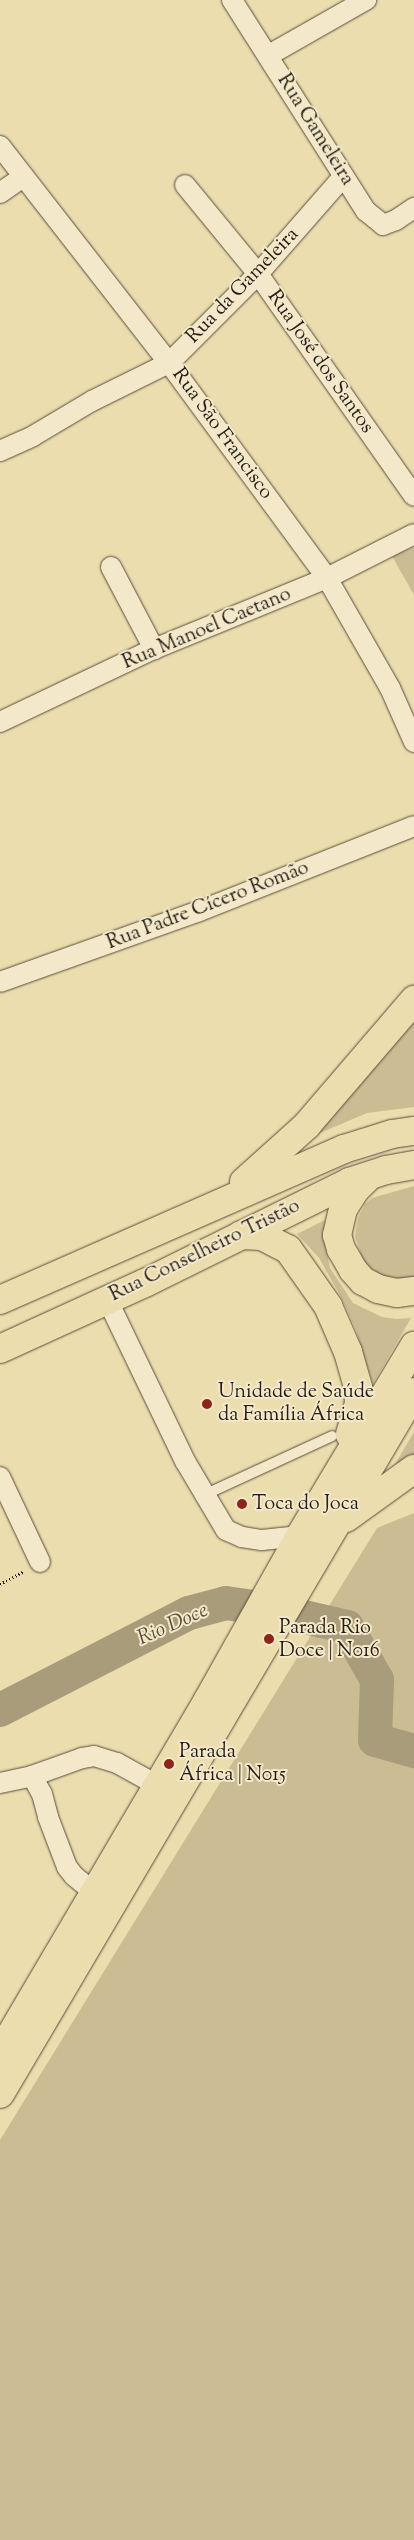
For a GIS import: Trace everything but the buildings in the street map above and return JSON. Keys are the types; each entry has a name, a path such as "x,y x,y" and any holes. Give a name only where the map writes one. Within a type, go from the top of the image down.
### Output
{"main road":[{"path":"222,1201 267,1163 307,1125 414,1000"},
{"name":"Rua Conselheiro Tristão","path":"0,1300 222,1201 368,1140 414,1131"},
{"name":"Rua Conselheiro Tristão","path":"0,1349 108,1299 310,1200 371,1174 414,1166"},
{"path":"371,1174 355,1190 342,1209 337,1236 341,1249 353,1270 363,1281 378,1289 397,1293 414,1291"},
{"path":"241,1235 262,1236 288,1249 328,1306 348,1352 355,1374 359,1403 356,1420 326,1518"},
{"path":"326,1518 375,1410 414,1346"},
{"path":"0,2094 221,1699 303,1548 381,1446 414,1392"},
{"path":"326,1518 364,1504 414,1470"},
{"path":"0,2053 157,1785 221,1699"}],"street":[{"name":"Rua Gameleira","path":"232,0 269,55 343,177 366,210 381,224 391,223 414,208"},
{"path":"269,55 359,2"},
{"name":"Rua São Francisco","path":"0,146 169,363 327,578 390,688 414,742"},
{"path":"0,193 23,177"},
{"name":"Rua da Gameleira","path":"0,451 33,436 92,402 169,363 258,274 343,177"},
{"name":"Rua José dos Santos","path":"185,185 258,274 414,496"},
{"name":"Rua Manoel Caetano","path":"0,722 154,649 327,578 414,534"},
{"path":"111,567 154,649"},
{"name":"Rua Padre Cícero Romão","path":"0,982 197,912 414,826"},
{"path":"108,1299 185,1462 226,1530 242,1537 303,1548"},
{"path":"0,1477 40,1562"},
{"path":"0,1783 32,1776 82,1758 94,1756 117,1763 157,1785"},
{"path":"32,1776 42,1794 48,1817 67,1867 74,1876 94,1892"}],"lane":[{"path":"204,1495 332,1436"}],"path":[{"path":"0,1584 40,1562"}],"shaded area":[{"path":"414,547 414,595 392,556"},
{"path":"414,1012 414,1107 367,1113 313,1136"},
{"path":"414,1186 414,1281 399,1283 373,1272 363,1261 355,1236 358,1218 365,1204 372,1198"},
{"path":"325,1220 323,1234 330,1268 353,1303 382,1317 411,1318 373,1384 356,1330 341,1297 319,1258 297,1234"},
{"path":"414,1432 414,1456 395,1464"},
{"path":"414,1513 414,2540 0,2540 0,2140 377,1528"}],"waterway":[{"name":"Rio Doce","path":"0,1710 189,1613 226,1603 279,1611 347,1627 377,1680 375,1740 414,1751"}],"place":[{"name":"Unidade de Saúde da Família África","path":"207,1404"},
{"name":"Toca do Joca","path":"242,1504"},
{"name":"Parada Rio Doce | N016","path":"269,1639"},
{"name":"Parada África | N015","path":"169,1764"}]}
